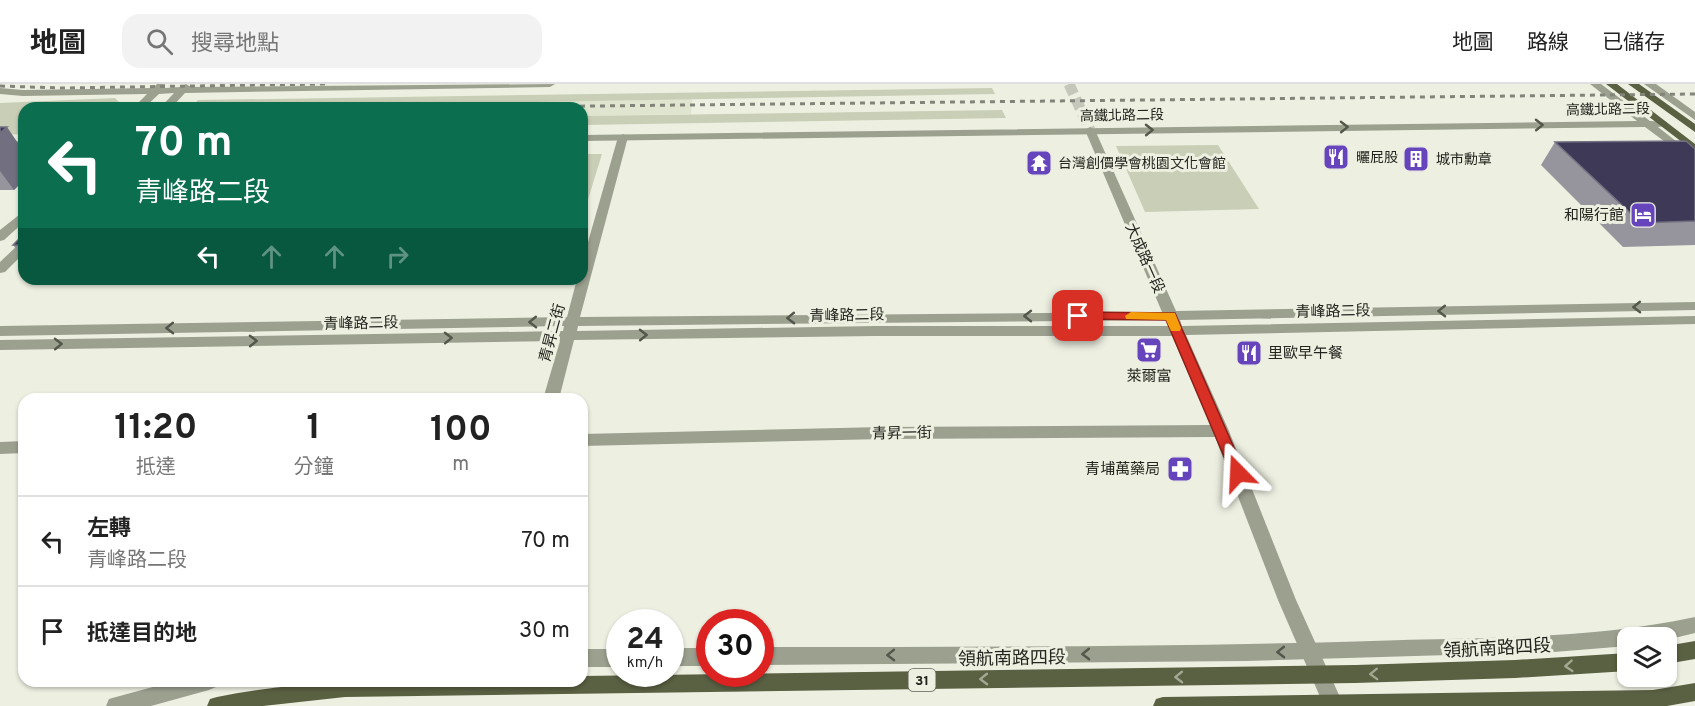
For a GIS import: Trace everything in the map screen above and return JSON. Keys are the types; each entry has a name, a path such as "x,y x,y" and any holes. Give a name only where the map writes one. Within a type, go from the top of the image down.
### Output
{"main road":[{"path":"1611,84 1695,149"},
{"path":"1633,84 1693,123"},
{"path":"1663,124 1693,123"},
{"path":"1677,653 1695,650"},
{"name":"領航南路四段","path":"588,685 1320,675 1515,669 1617,663"},
{"name":"領航南路四段","path":"218,706 266,696 345,688 420,687"},
{"path":"1163,706 1653,699 1695,692"}],"street":[{"path":"0,96 187,86 550,84"},
{"path":"1595,84 1695,161"},
{"path":"1649,84 1693,123"},
{"path":"171,102 187,86"},
{"path":"144,102 160,87"},
{"path":"0,91 23,93"},
{"name":"高鐵北路二段","path":"588,138 1663,124"},
{"name":"大成路一段","path":"1090,130 1221,431 1309,651 1334,704"},
{"name":"青昇二街","path":"588,263 622,138"},
{"path":"0,145 18,144"},
{"path":"0,237 18,220"},
{"path":"0,269 18,252"},
{"name":"青昇二街","path":"553,393 582,285"},
{"name":"青峰路二段","path":"0,331 570,329 875,331 1695,306"},
{"name":"青峰路二段","path":"1173,323 1695,320"},
{"name":"青峰路二段","path":"0,345 570,329"},
{"name":"青昇一街","path":"588,440 883,433 1221,431"},
{"path":"0,448 18,447"},
{"name":"領航南路四段","path":"774,656 1309,651 1557,643 1669,632 1695,625"},
{"path":"588,658 606,658"},
{"path":"116,706 186,687"}],"shaded area":[{"path":"992,88 995,94 536,102 196,102 198,100"},
{"path":"115,98 119,102 23,102"},
{"path":"692,99 691,114 588,116 588,102 530,102"},
{"path":"18,102 18,134 0,135 0,103"},
{"path":"1002,110 1006,118 588,125 588,116"},
{"path":"1218,145 1259,209 1145,212 1116,146"},
{"path":"588,154 602,154 588,200"}],"building":[{"path":"1686,141 1695,149 1695,221 1641,223 1555,142"}],"tunnel":[{"path":"1069,84 1090,130"}],"railway":[{"path":"0,86 62,88 325,84"},
{"path":"588,106 1695,94"}],"slow traffic":[{"path":"1131,316 1171,316 1175,328"}],"place":[{"name":"曬屁股","path":"1336,157"},
{"name":"城市勳章","path":"1416,159"},
{"name":"台灣創價學會桃園文化會館","path":"1039,163"},
{"name":"和陽行館","path":"1643,215"},
{"name":"萊爾富","path":"1149,350"},
{"name":"里歐早午餐","path":"1249,353"},
{"name":"青埔萬藥局","path":"1180,469"}],"route":[{"path":"1078,316 1171,316 1238,473"}]}
